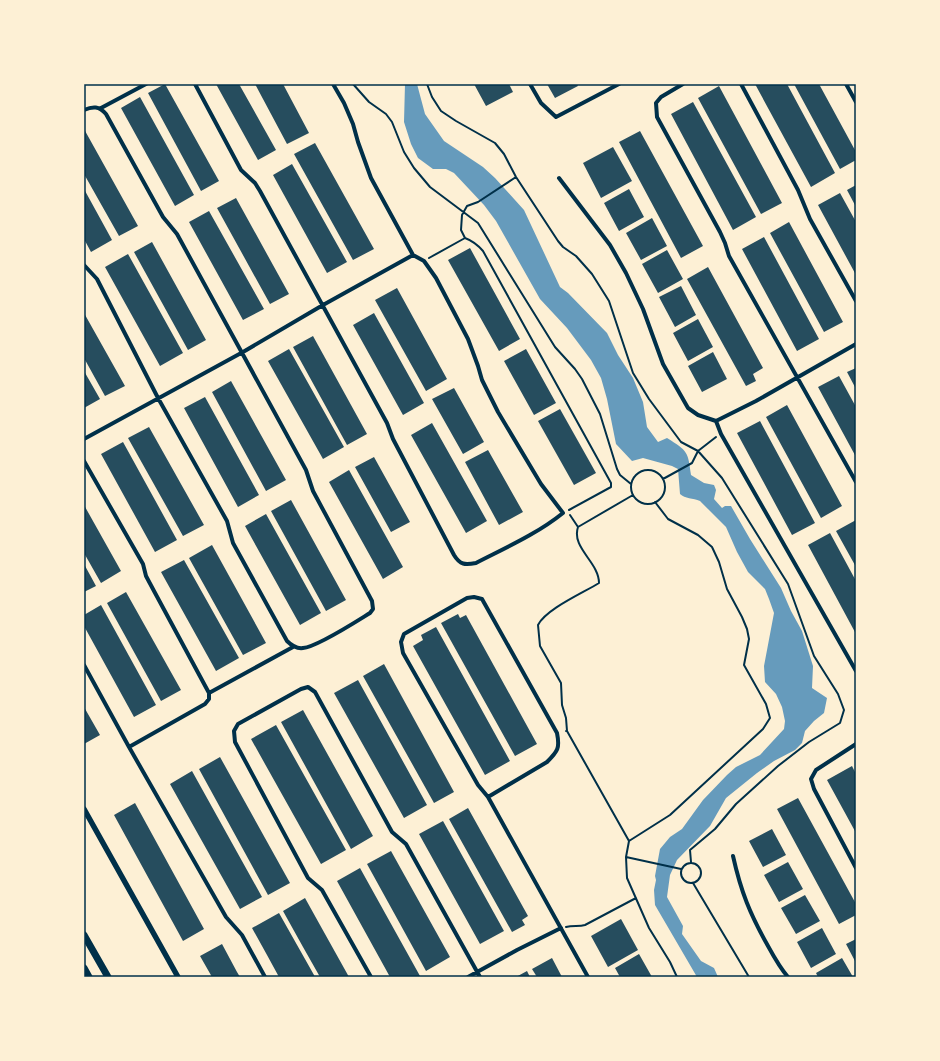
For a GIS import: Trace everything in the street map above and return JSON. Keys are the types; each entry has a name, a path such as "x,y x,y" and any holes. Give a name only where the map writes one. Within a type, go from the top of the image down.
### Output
{"main road":[{"path":"84,935 108,977"},
{"path":"84,968 89,977"}],"street":[{"path":"84,110 89,108 101,108 146,84"},
{"path":"195,84 241,170 255,183 260,191 323,305 387,423 393,439 458,561 463,565 476,563 513,544 553,521 563,513 541,484 498,412 482,380 468,339 436,278 424,261 413,255 371,178 353,124 344,103 333,84"},
{"path":"530,84 541,103 556,117 619,84"},
{"path":"683,84 661,97 656,103 657,118 723,237 729,256 856,482"},
{"path":"741,84 798,190 810,219 856,301"},
{"path":"846,84 856,102"},
{"path":"101,108 110,120 163,217 177,234 242,352 306,470 313,491 372,601 373,609 370,613 314,646 303,648 293,647 209,693"},
{"path":"559,178 610,245 626,273 643,309 663,364 688,408 698,415 716,421 756,401 856,344"},
{"path":"84,439 413,255"},
{"path":"84,265 97,279 158,398 226,520 233,543 286,641 293,647"},
{"path":"716,421 721,434 856,671"},
{"path":"84,461 142,564 146,576 209,693 209,699 205,704 129,747"},
{"path":"488,797 547,762 554,755 559,745 557,733 482,600 474,597 467,598 404,634 401,642 403,653 478,785 488,797 588,977"},
{"path":"84,665 226,917 242,935 265,977"},
{"path":"371,977 322,890 308,878 235,742 234,731 238,724 301,689 308,687 315,692 392,832 406,844 480,977"},
{"path":"856,744 816,770 811,779 814,789 856,868"},
{"path":"84,808 178,977"},
{"path":"733,856 740,884 749,910 780,968 788,977"},
{"path":"468,977 561,928"}],"path":[{"path":"353,84 369,102 386,114 392,122 404,152 414,168 430,187 478,223 555,347 576,369 582,379 600,414 617,469 620,474 631,484"},
{"path":"427,84 441,111 456,121 495,142 558,241 563,247 576,256 592,274 609,301 633,373 649,399 681,442 698,451 722,478 788,584 814,656 838,694 844,710 840,722 778,766 736,804 715,829 690,850 691,862"},
{"path":"516,177 478,202 467,206 462,215 461,230 465,238 477,244 483,251 610,483 611,487 567,511 578,527"},
{"path":"424,261 465,238"},
{"path":"663,479 692,463 698,451 721,434"},
{"path":"650,470 658,473 663,479 666,487 664,495 658,501 651,504 642,503 633,495 631,484 636,475 642,471 650,470"},
{"path":"633,495 578,527 576,534 578,542 594,567 599,578 599,583 544,616 538,625 538,641 561,683 562,705 566,718 567,731 629,841 626,857 628,878 636,898 649,928 670,962 677,977"},
{"path":"629,841 670,815 763,728 770,718 766,704 744,665 749,639 747,629 727,589 720,562 712,547 698,535 668,518 655,502"},
{"path":"557,733 567,731"},
{"path":"626,857 681,869"},
{"path":"693,883 701,876 701,871 699,866 691,862 684,865 681,869 682,878 685,881 693,883 749,977"},
{"path":"561,928 573,925 580,927 585,925 636,898"}],"water":[{"path":"405,84 417,84 425,114 444,141 483,167 524,210 560,287 568,293 607,333 618,355 633,378 643,402 647,427 658,442 667,438 683,449 688,457 691,475 704,483 714,485 716,490 714,499 722,508 725,506 731,506 781,588 802,631 813,666 812,688 827,698 824,713 805,731 802,743 795,750 774,761 757,773 726,798 710,826 677,860 670,875 667,897 683,926 682,934 701,961 714,968 718,977 697,977 655,905 655,876 660,849 670,837 682,829 703,800 727,775 736,767 760,755 784,729 785,721 782,707 776,694 765,682 764,666 774,613 765,589 748,572 726,527 700,501 684,497 680,494 678,469 643,458 632,461 616,444 601,378 591,360 567,328 540,299 496,221 484,205 454,173 446,169 433,169 418,158 411,144 404,122"}],"building":[{"path":"165,84 219,181 201,191 148,93"},
{"path":"216,84 239,84 276,150 258,160"},
{"path":"255,84 283,84 309,133 287,144"},
{"path":"474,84 509,84 513,92 486,106"},
{"path":"547,84 577,84 578,86 555,98"},
{"path":"755,84 787,84 835,173 811,187"},
{"path":"794,84 819,84 856,152 856,160 840,169"},
{"path":"719,86 782,203 761,214 698,98"},
{"path":"140,97 194,195 175,206 121,108"},
{"path":"693,102 756,217 733,230 671,114"},
{"path":"84,129 138,226 119,236 84,174"},
{"path":"640,131 703,246 681,258 619,142"},
{"path":"315,143 374,249 353,260 294,154"},
{"path":"613,147 632,181 601,198 583,163"},
{"path":"292,164 347,262 327,273 273,175"},
{"path":"856,185 856,207 847,190"},
{"path":"84,189 112,240 91,252 84,239"},
{"path":"629,189 644,217 619,231 604,203"},
{"path":"840,193 856,222 856,275 818,205"},
{"path":"236,198 289,294 270,304 217,208"},
{"path":"209,211 264,309 243,320 189,222"},
{"path":"652,218 667,246 641,260 626,233"},
{"path":"789,222 843,322 824,332 770,233"},
{"path":"764,237 819,339 797,351 742,249"},
{"path":"152,242 206,340 188,350 134,252"},
{"path":"470,248 520,339 499,351 448,260"},
{"path":"667,250 683,279 658,293 642,264"},
{"path":"128,254 183,353 160,366 105,267"},
{"path":"708,267 763,368 753,374 756,381 746,386 687,279"},
{"path":"681,286 696,315 675,327 659,297"},
{"path":"397,288 447,379 426,391 375,300"},
{"path":"84,313 125,386 105,396 84,358"},
{"path":"374,313 424,403 403,415 353,325"},
{"path":"698,319 713,347 688,361 673,333"},
{"path":"313,336 367,434 347,445 293,347"},
{"path":"289,349 344,447 323,459 268,361"},
{"path":"526,349 556,403 534,415 504,361"},
{"path":"713,352 727,379 702,392 688,366"},
{"path":"856,368 856,389 847,372"},
{"path":"84,371 100,399 84,408"},
{"path":"839,376 856,407 856,457 818,387"},
{"path":"231,381 286,480 266,491 212,392"},
{"path":"454,388 484,442 463,454 432,399"},
{"path":"205,397 259,495 238,507 184,408"},
{"path":"787,405 842,506 821,518 766,417"},
{"path":"560,409 596,473 574,485 538,421"},
{"path":"760,421 815,523 792,535 737,433"},
{"path":"432,423 487,521 466,533 411,435"},
{"path":"149,427 204,525 183,536 128,438"},
{"path":"123,442 177,540 155,552 101,454"},
{"path":"488,450 523,512 499,525 465,462"},
{"path":"374,457 410,522 391,532 355,467"},
{"path":"349,470 403,567 383,579 329,482"},
{"path":"291,500 346,600 326,611 271,511"},
{"path":"84,505 121,571 101,583 84,553"},
{"path":"266,514 321,613 300,625 245,526"},
{"path":"856,520 856,567 836,531"},
{"path":"830,533 856,581 856,634 808,545"},
{"path":"212,545 266,643 243,655 189,558"},
{"path":"184,560 239,658 216,671 161,572"},
{"path":"84,564 96,586 84,592"},
{"path":"126,592 181,690 161,701 107,603"},
{"path":"101,605 156,705 134,717 84,626 84,615"},
{"path":"458,614 460,618 466,615 537,744 515,756 441,623"},
{"path":"436,627 510,761 485,775 413,646 423,640 421,635"},
{"path":"384,664 454,792 434,803 363,676"},
{"path":"358,680 427,805 404,818 334,693"},
{"path":"84,707 100,735 84,744"},
{"path":"303,710 373,836 351,849 281,722"},
{"path":"276,725 346,850 321,864 251,739"},
{"path":"220,757 290,883 268,895 199,769"},
{"path":"852,766 856,774 856,833 827,780"},
{"path":"192,771 262,897 240,909 170,784"},
{"path":"798,798 856,904 856,915 839,924 777,809"},
{"path":"135,803 204,929 183,941 114,815"},
{"path":"468,808 528,916 522,920 525,925 512,932 449,819"},
{"path":"443,821 504,931 480,944 419,834"},
{"path":"772,829 786,855 763,867 749,841"},
{"path":"391,851 450,957 426,971 367,864"},
{"path":"788,862 803,889 779,902 764,875"},
{"path":"360,868 420,976 390,977 337,881"},
{"path":"805,895 820,921 796,934 781,908"},
{"path":"305,898 349,977 320,977 303,947 283,911"},
{"path":"279,913 315,977 279,977 252,928"},
{"path":"621,919 638,950 608,967 591,936"},
{"path":"822,928 836,954 811,968 797,942"},
{"path":"856,939 856,963 846,944"},
{"path":"222,944 240,977 212,977 200,956"},
{"path":"639,954 652,977 620,977 615,968"},
{"path":"552,958 562,977 537,977 532,969"},
{"path":"842,958 853,977 818,977 816,973"},
{"path":"527,971 530,977 516,977"}]}
